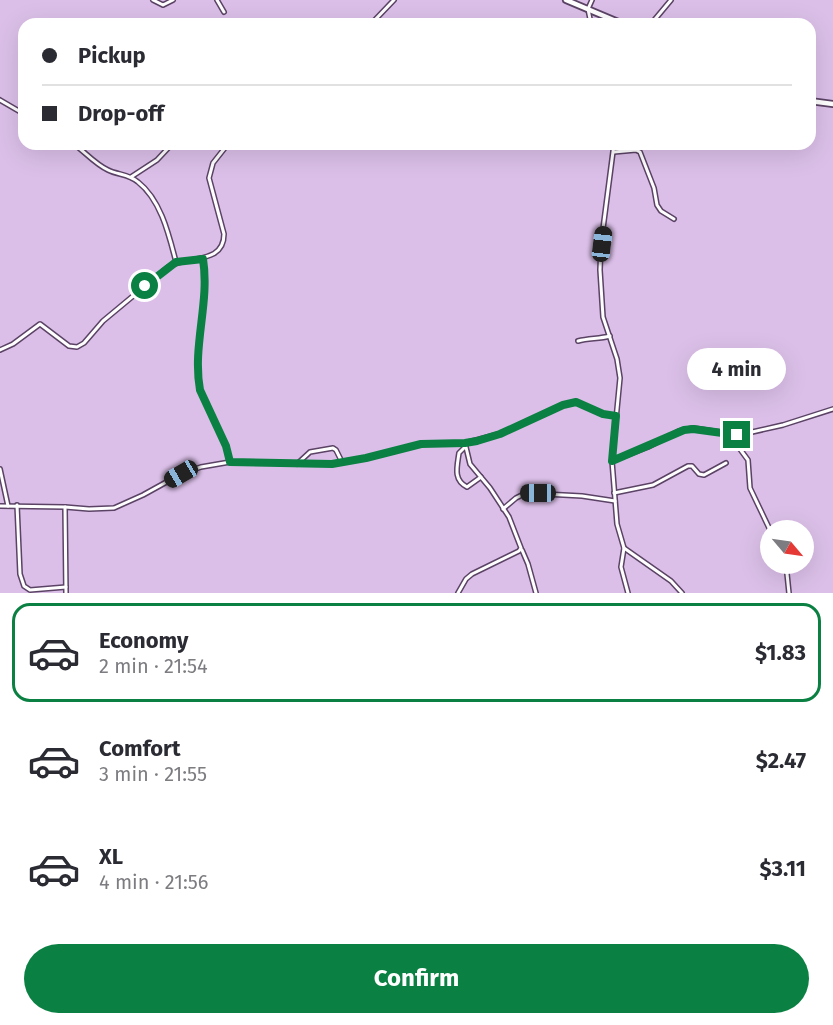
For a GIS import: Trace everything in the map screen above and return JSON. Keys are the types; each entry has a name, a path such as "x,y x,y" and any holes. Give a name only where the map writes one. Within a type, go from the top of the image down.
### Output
{"street":[{"path":"153,0 163,5 173,0"},
{"path":"217,0 224,12"},
{"path":"377,18 394,0"},
{"path":"566,0 609,18"},
{"path":"590,18 588,9 592,0"},
{"path":"656,18 671,0"},
{"path":"0,100 18,110"},
{"path":"816,101 833,104"},
{"path":"82,150 106,169 131,177 141,184 166,226 176,262"},
{"path":"131,177 157,160 166,150"},
{"path":"0,350 13,344 40,324 69,346 76,347 118,308 176,262 203,259 219,250 224,243 224,234 209,178 213,163 223,150"},
{"path":"628,593 621,567 624,548 620,538 612,461 619,368 603,317 600,270 614,152 636,150 640,152 654,188 657,205 661,211 674,219"},
{"path":"203,259 206,279 198,355 198,380 200,390 226,446 230,462"},
{"path":"578,341 610,336"},
{"path":"0,506 114,508 181,474 201,467 230,462 325,464 421,444 465,445 500,434 571,403 581,403 603,414 616,416"},
{"path":"612,461 684,430 693,429 739,435 773,428 833,408"},
{"path":"729,434 748,460 750,488 765,520"},
{"path":"465,445 470,464 503,509 520,543 536,593"},
{"path":"465,445 459,453 457,473 459,482 467,488 481,477"},
{"path":"297,464 310,452 333,448 342,462"},
{"path":"614,493 653,485 688,466 692,466 699,474 704,475 726,464"},
{"path":"0,469 8,506"},
{"path":"503,509 526,493 582,496 615,501"},
{"path":"17,505 20,574 24,586 30,590 66,587"},
{"path":"65,507 66,593"},
{"path":"458,593 466,579 472,574 521,548"},
{"path":"624,548 671,581 682,593"},
{"path":"787,574 789,593"}],"route":[{"path":"145,286 176,262 203,259 206,279 198,355 198,380 200,390 226,446 230,462 332,464 421,444 477,441 500,434 563,405 576,402 603,414 616,416 612,461 684,430 693,429 737,435"}]}
